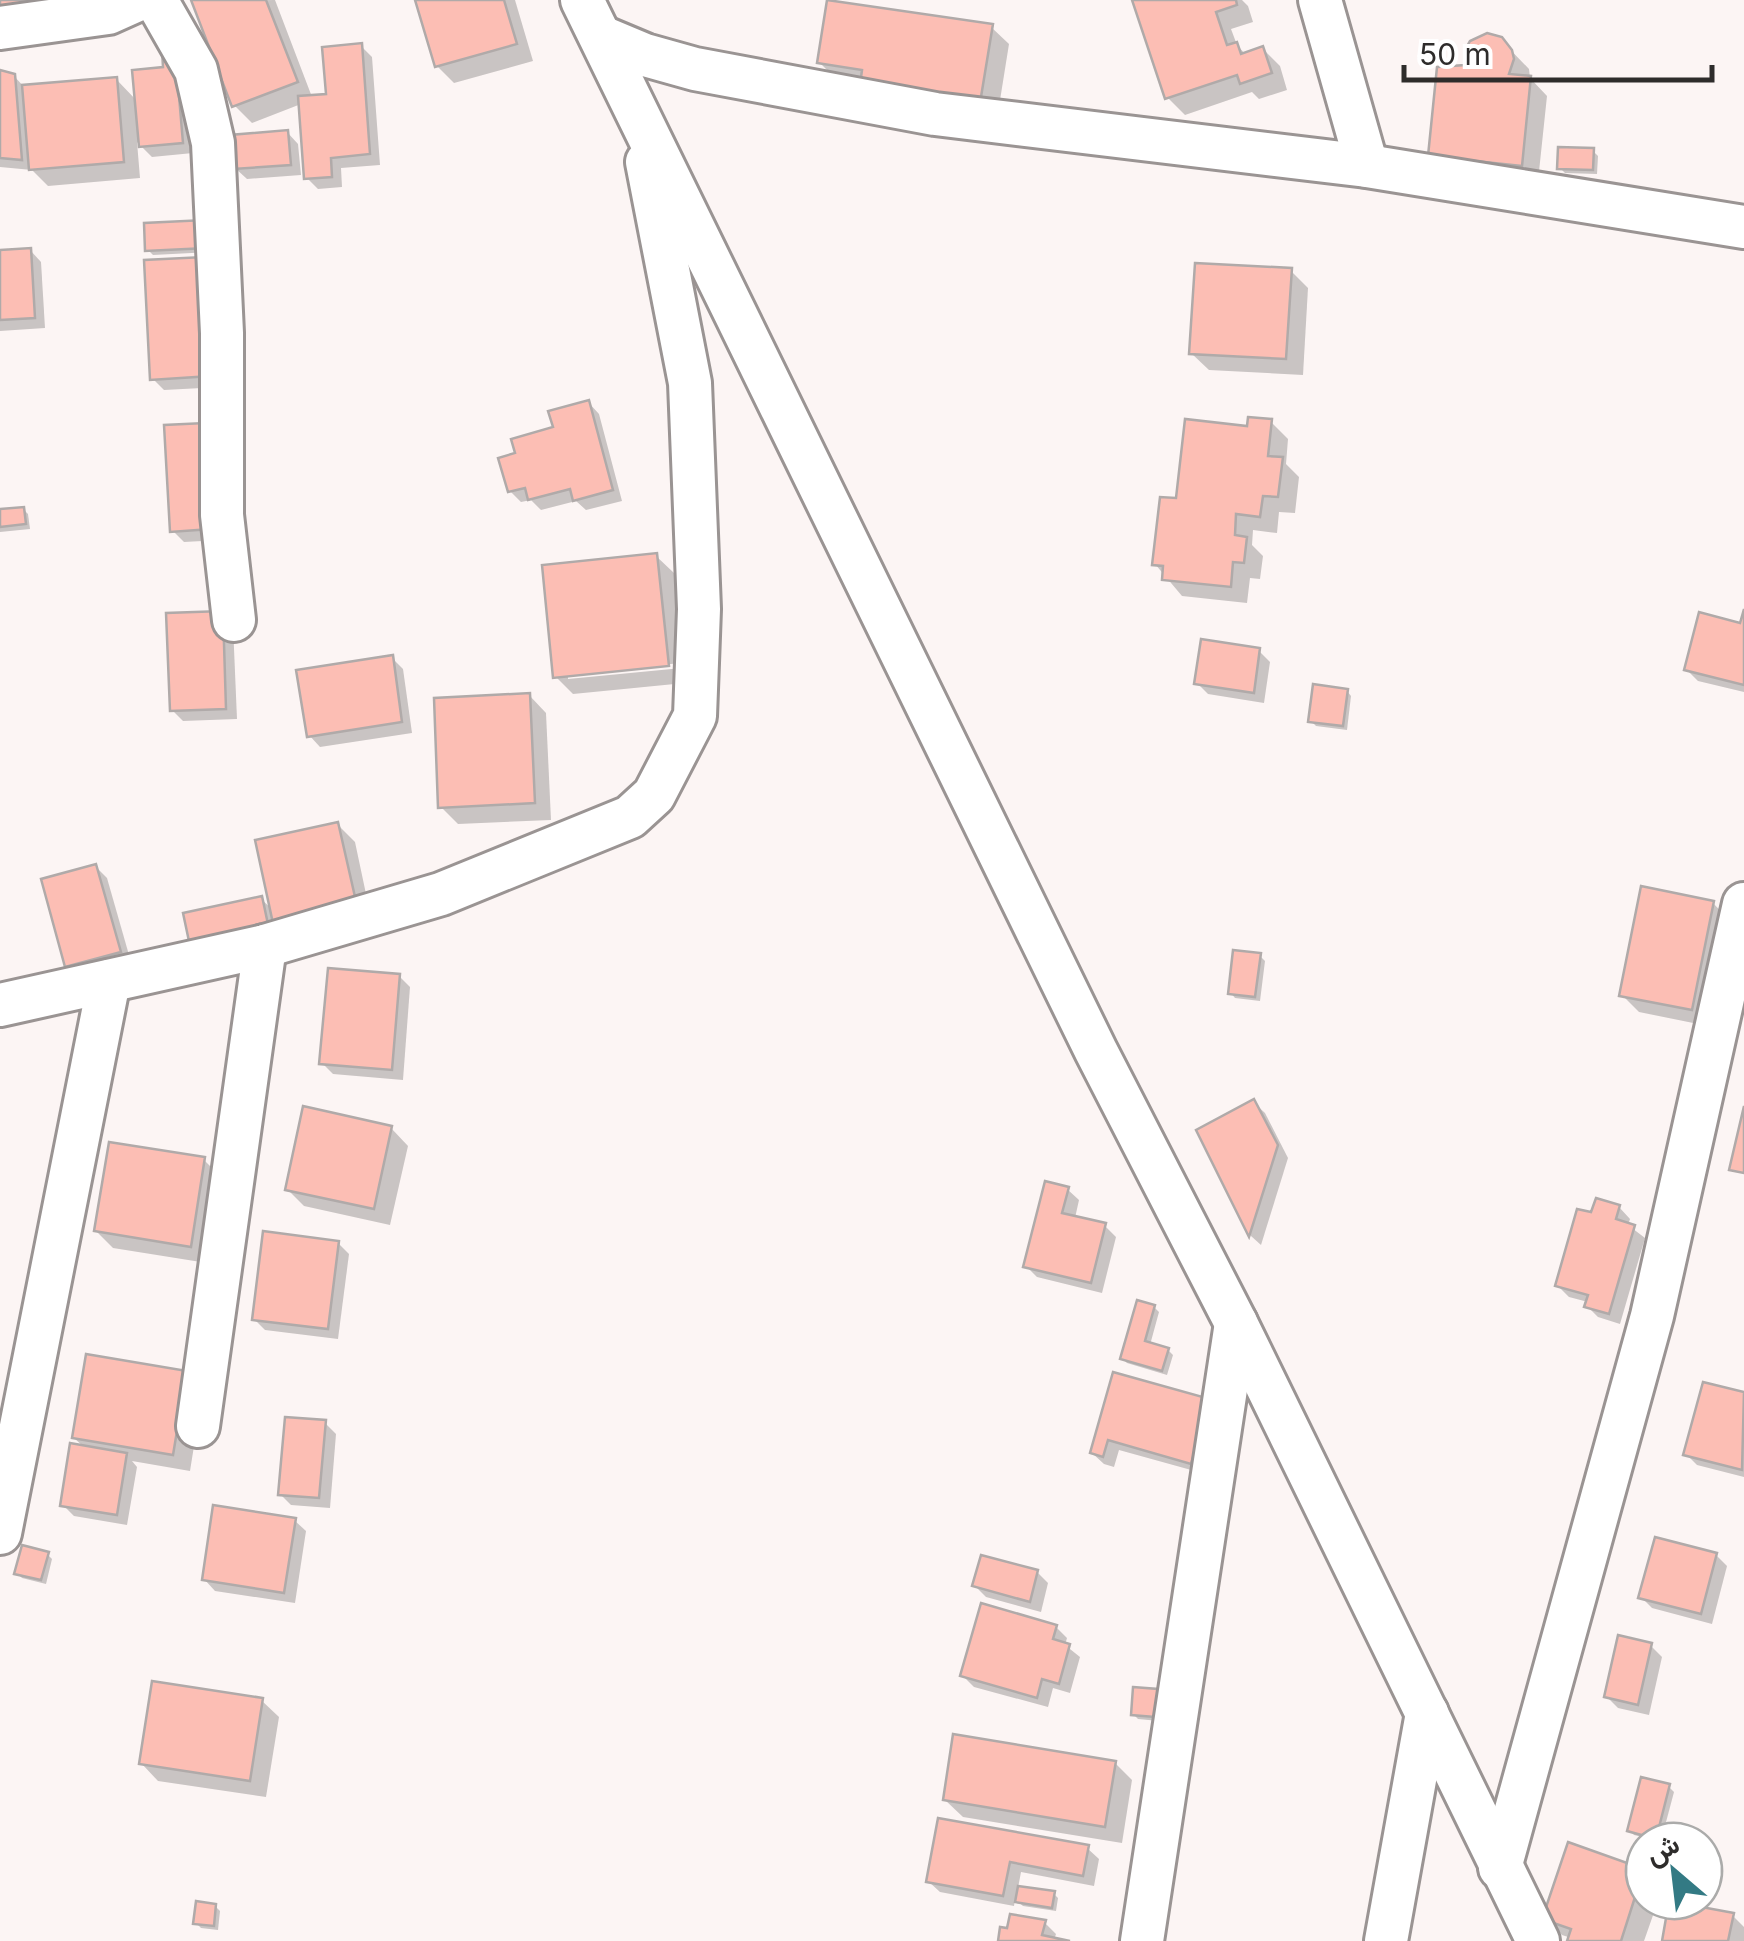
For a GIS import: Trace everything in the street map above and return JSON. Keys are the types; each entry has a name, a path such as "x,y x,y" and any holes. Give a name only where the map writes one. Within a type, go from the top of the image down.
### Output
{"street":[{"path":"0,28 108,13 138,0"},
{"path":"156,0 196,70 213,144 222,333 222,515 234,620"},
{"path":"1320,0 1367,166"},
{"path":"592,18 644,55 936,114 1367,166 1744,227"},
{"path":"592,18 1096,1051 1236,1323 1538,1941"},
{"path":"0,1005 265,946 441,894 630,816 654,795 695,716 700,609 690,383 650,190 641,116"},
{"path":"1500,1868 1652,1316 1744,904"},
{"path":"198,1426 265,946"},
{"path":"0,1533 109,980"},
{"path":"1142,1941 1236,1323"},
{"path":"1386,1941 1428,1714"}],"building":[{"path":"0,0 32,0 28,22 0,18"},
{"path":"191,0 266,0 298,82 232,107"},
{"path":"415,0 504,0 517,44 435,67"},
{"path":"827,0 993,24 980,103 860,85 862,70 817,63"},
{"path":"1132,0 1236,0 1237,5 1216,12 1227,45 1237,42 1241,54 1263,46 1272,73 1240,84 1237,75 1165,99"},
{"path":"1487,33 1502,37 1512,50 1514,59 1509,74 1531,76 1522,166 1428,156 1437,67 1465,65 1465,50 1470,41"},
{"path":"362,43 370,154 331,158 332,177 304,179 298,96 326,94 322,47"},
{"path":"175,49 183,143 139,147 132,70 163,67 162,50"},
{"path":"0,70 15,74 22,160 0,158"},
{"path":"117,77 124,162 29,170 22,85"},
{"path":"288,130 291,165 233,169 230,135"},
{"path":"1558,147 1594,148 1593,170 1557,169"},
{"path":"205,220 207,248 145,251 144,223"},
{"path":"31,248 35,318 0,320 0,250"},
{"path":"204,257 211,376 150,380 144,260"},
{"path":"1195,263 1292,268 1286,359 1189,354"},
{"path":"589,400 613,490 573,501 570,489 528,500 525,488 508,492 498,458 515,453 511,439 553,427 548,411"},
{"path":"1248,417 1272,419 1268,456 1283,457 1278,497 1263,496 1260,517 1236,514 1235,535 1247,537 1244,563 1233,562 1231,587 1162,580 1163,566 1152,565 1160,497 1176,498 1185,419 1247,426"},
{"path":"205,423 211,529 170,532 164,425"},
{"path":"24,507 26,524 0,527 0,509"},
{"path":"657,553 669,666 553,678 542,565"},
{"path":"1744,609 1744,685 1684,670 1699,612 1740,623"},
{"path":"223,611 226,709 170,711 166,613"},
{"path":"1201,639 1260,648 1254,693 1194,684"},
{"path":"393,655 402,722 307,737 296,670"},
{"path":"1313,684 1348,689 1343,726 1308,722"},
{"path":"530,693 535,803 438,808 434,698"},
{"path":"338,822 358,910 274,928 255,840"},
{"path":"96,864 121,952 65,967 41,879"},
{"path":"1641,886 1714,901 1692,1010 1619,996"},
{"path":"262,896 269,929 190,946 183,913"},
{"path":"1233,950 1261,953 1255,997 1228,994"},
{"path":"328,968 400,974 392,1070 319,1064"},
{"path":"1254,1099 1278,1145 1249,1237 1196,1130"},
{"path":"303,1106 392,1126 374,1209 285,1190"},
{"path":"1744,1106 1744,1173 1729,1170"},
{"path":"109,1142 205,1157 191,1247 94,1231"},
{"path":"1045,1181 1069,1187 1062,1213 1106,1223 1091,1283 1023,1267"},
{"path":"1596,1198 1620,1205 1616,1219 1635,1225 1609,1314 1584,1307 1588,1295 1555,1286 1577,1209 1591,1212"},
{"path":"263,1231 339,1241 328,1329 252,1320"},
{"path":"1137,1300 1155,1305 1145,1341 1169,1348 1162,1371 1120,1359"},
{"path":"86,1354 187,1371 173,1455 72,1438"},
{"path":"1113,1372 1210,1399 1191,1464 1108,1440 1103,1457 1090,1453"},
{"path":"1703,1382 1744,1392 1742,1470 1683,1455"},
{"path":"285,1417 326,1420 319,1498 278,1495"},
{"path":"70,1443 127,1453 117,1515 60,1506"},
{"path":"213,1505 296,1518 284,1593 202,1580"},
{"path":"1655,1537 1717,1553 1701,1614 1638,1598"},
{"path":"22,1545 49,1552 41,1580 14,1574"},
{"path":"981,1555 1038,1570 1030,1602 972,1586"},
{"path":"981,1603 1057,1625 1053,1639 1070,1644 1059,1684 1042,1679 1037,1698 960,1676"},
{"path":"1618,1635 1652,1643 1638,1705 1604,1697"},
{"path":"152,1681 263,1698 250,1781 139,1764"},
{"path":"1133,1687 1158,1689 1155,1717 1131,1715"},
{"path":"953,1734 1116,1761 1105,1827 943,1800"},
{"path":"1641,1777 1670,1784 1661,1821 1630,1821"},
{"path":"938,1818 1089,1845 1083,1876 1010,1862 1003,1896 926,1882"},
{"path":"1568,1842 1624,1862 1624,1921 1627,1921 1621,1941 1567,1941 1571,1929 1542,1919"},
{"path":"1018,1886 1055,1891 1052,1908 1015,1902"},
{"path":"196,1901 216,1904 214,1926 193,1924"},
{"path":"1724,1911 1734,1913 1728,1941 1662,1941 1666,1921 1724,1921"},
{"path":"1010,1914 1046,1920 1042,1935 1070,1941 998,1941 1000,1927 1007,1928"}]}
